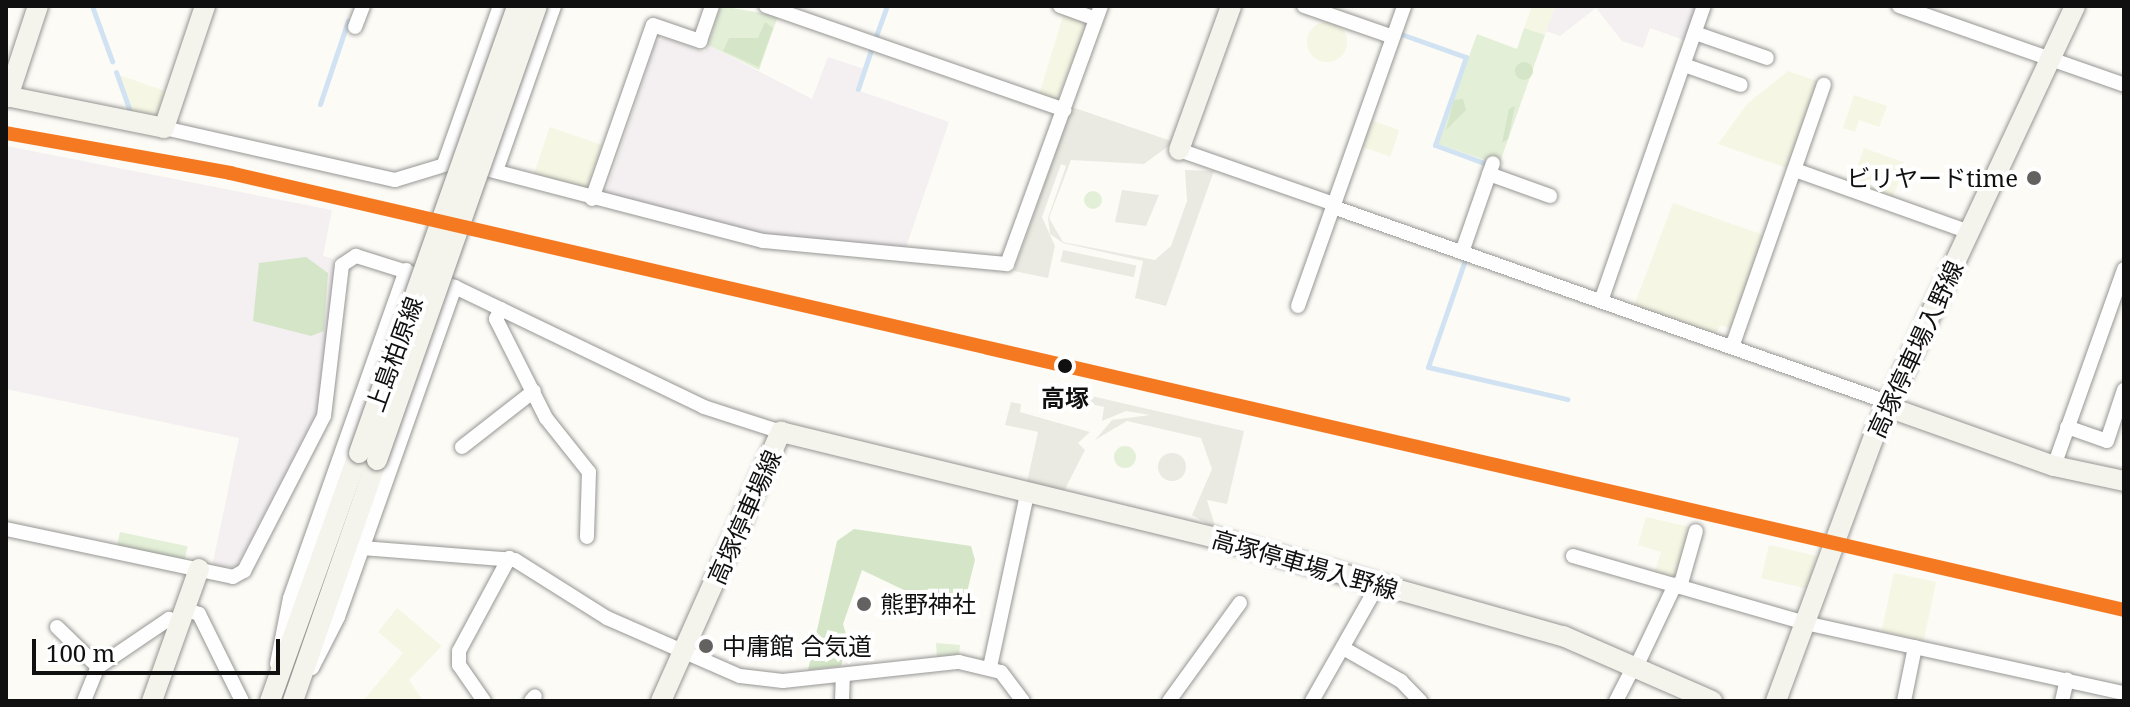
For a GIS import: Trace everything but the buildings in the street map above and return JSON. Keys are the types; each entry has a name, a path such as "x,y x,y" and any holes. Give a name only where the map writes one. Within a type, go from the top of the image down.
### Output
{"street":[{"path":"38,6 7,97 164,128 395,180 447,164 500,6"},
{"path":"164,128 205,6"},
{"path":"344,6 362,9 355,27"},
{"name":"上島柏原線","path":"293,701 368,456 517,6"},
{"name":"上島柏原線","path":"271,698 368,456 537,6"},
{"path":"554,6 493,170 592,199 763,241 1007,264 1099,12 1060,6"},
{"path":"592,199 653,25 700,41 712,6"},
{"path":"766,6 1064,110"},
{"path":"1231,6 1179,150 1732,347 2054,466 2124,481"},
{"path":"1304,6 1393,37"},
{"path":"1298,306 1297,289 1334,205 1404,6"},
{"path":"1601,301 1704,6"},
{"path":"1899,6 2124,85"},
{"name":"高塚停車場入野線","path":"1776,701 1889,405 2075,6"},
{"path":"1695,33 1767,58"},
{"path":"1684,65 1741,85"},
{"path":"1732,347 1824,85"},
{"path":"1462,252 1491,169 1550,196"},
{"path":"1795,170 1969,232"},
{"path":"6,529 233,577 244,571 324,416 342,265 356,256 455,287 704,407 781,432"},
{"path":"2054,466 2124,269"},
{"path":"271,698 290,598 406,270"},
{"path":"293,701 338,617 455,287"},
{"path":"501,309 496,319 534,391 589,472 587,537"},
{"path":"2067,427 2107,441 2124,390"},
{"path":"462,447 534,391"},
{"name":"高塚停車場線","path":"661,701 781,432 1074,506"},
{"path":"990,667 1027,494"},
{"name":"高塚停車場入野線","path":"1074,506 1576,640 1636,664 1712,701"},
{"path":"1616,701 1678,586 1696,531"},
{"path":"362,548 509,558 607,618 683,652 750,677 843,677 945,663 990,667 1023,701"},
{"path":"1573,556 1805,623 2124,693"},
{"path":"484,701 459,665 459,651 509,558"},
{"path":"152,701 199,569"},
{"path":"1312,701 1378,585"},
{"path":"1169,701 1240,603"},
{"path":"84,701 98,667 169,619 199,614 242,701"},
{"path":"57,627 98,667"},
{"path":"1904,701 1915,647"},
{"path":"1343,648 1401,681 1420,701"},
{"path":"842,701 843,677"},
{"path":"2062,701 2067,680"}],"shaded area":[{"path":"1555,6 1699,6 1687,41 1650,28 1643,48 1622,41 1596,8 1560,36 1546,31"},
{"path":"665,38 705,52 708,45 812,99 828,57 864,69 857,90 949,122 906,247 764,234 605,195 656,42"},
{"path":"1072,107 1174,142 1144,164 1071,160 1049,218 1063,242 1155,260 1171,246 1187,201 1185,170 1214,171 1166,306 1135,298 1143,261 1063,243 1050,234 1048,218 1066,166 1061,164 1042,217 1055,246 1048,278 1014,271"},
{"path":"6,146 332,210 323,256 334,259 330,332 316,413 236,567 212,567 239,438 6,389"},
{"path":"1122,190 1159,195 1146,226 1115,222"},
{"path":"1063,250 1136,266 1134,277 1061,262"},
{"path":"1087,395 1244,431 1227,504 1207,500 1216,529 1192,515 1212,469 1201,438 1127,421 1095,440 1112,420 1150,415 1126,411 1102,421 1104,407 1086,403"},
{"path":"1011,402 1021,404 1020,412 1090,432 1078,443 1085,450 1063,493 1027,482 1038,432 1005,425"},
{"path":"1172,453 1182,457 1186,467 1182,477 1172,481 1162,477 1158,467 1162,457"}],"green space":[{"path":"721,6 778,16 759,70 708,45"},
{"path":"1532,6 1555,6 1545,35 1524,28"},
{"path":"1064,13 1089,21 1057,101 1039,95"},
{"path":"765,22 773,28 759,67 723,51 729,38 758,38"},
{"path":"1327,22 1341,28 1347,42 1341,56 1327,62 1313,56 1307,42 1313,28"},
{"path":"1524,28 1545,35 1499,165 1438,144 1477,34 1517,49"},
{"path":"1520,62 1528,62 1533,71 1531,78 1520,80 1515,75 1515,67"},
{"path":"1788,71 1820,82 1790,169 1718,144 1747,104"},
{"path":"119,75 165,91 157,114 133,112"},
{"path":"1854,95 1887,106 1879,127 1859,120 1855,132 1843,128"},
{"path":"1463,99 1466,110 1446,130 1454,100"},
{"path":"1515,106 1508,139 1502,143 1509,109"},
{"path":"1370,120 1399,130 1390,157 1361,146"},
{"path":"550,127 602,145 586,192 534,174"},
{"path":"1864,148 1905,163 1892,199 1851,184"},
{"path":"1093,191 1102,200 1093,209 1084,200"},
{"path":"1673,203 1766,236 1733,330 1720,325 1716,334 1634,306"},
{"path":"306,257 328,273 324,331 311,336 253,321 259,263"},
{"path":"1121,446 1129,446 1136,457 1129,468 1121,468 1114,461 1114,453"},
{"path":"1646,517 1694,528 1679,581 1654,574 1661,552 1638,545"},
{"path":"854,529 971,546 975,560 963,608 952,613 862,570 843,624 848,641 841,666 808,670 837,541"},
{"path":"120,532 187,546 184,561 117,547"},
{"path":"1769,545 1816,556 1808,589 1761,578"},
{"path":"1894,573 1936,582 1924,641 1882,632"},
{"path":"397,608 442,646 409,680 423,701 363,701 403,653 378,632"},
{"path":"936,643 960,645 959,656 937,658"}],"waterway":[{"path":"92,6 112,61"},
{"path":"876,36 887,6"},
{"path":"320,104 348,21"},
{"path":"1401,34 1466,57 1435,145 1487,164"},
{"path":"858,89 871,50"},
{"path":"116,72 130,111"},
{"path":"1465,260 1428,367 1567,399"}],"transit line":[{"path":"6,133 230,173 2124,610"}],"place":[{"name":"ビリヤードtime","path":"2034,178"},
{"name":"高塚","path":"1065,366"},
{"name":"熊野神社","path":"864,604"},
{"name":"中庸館 合気道","path":"706,646"}]}
